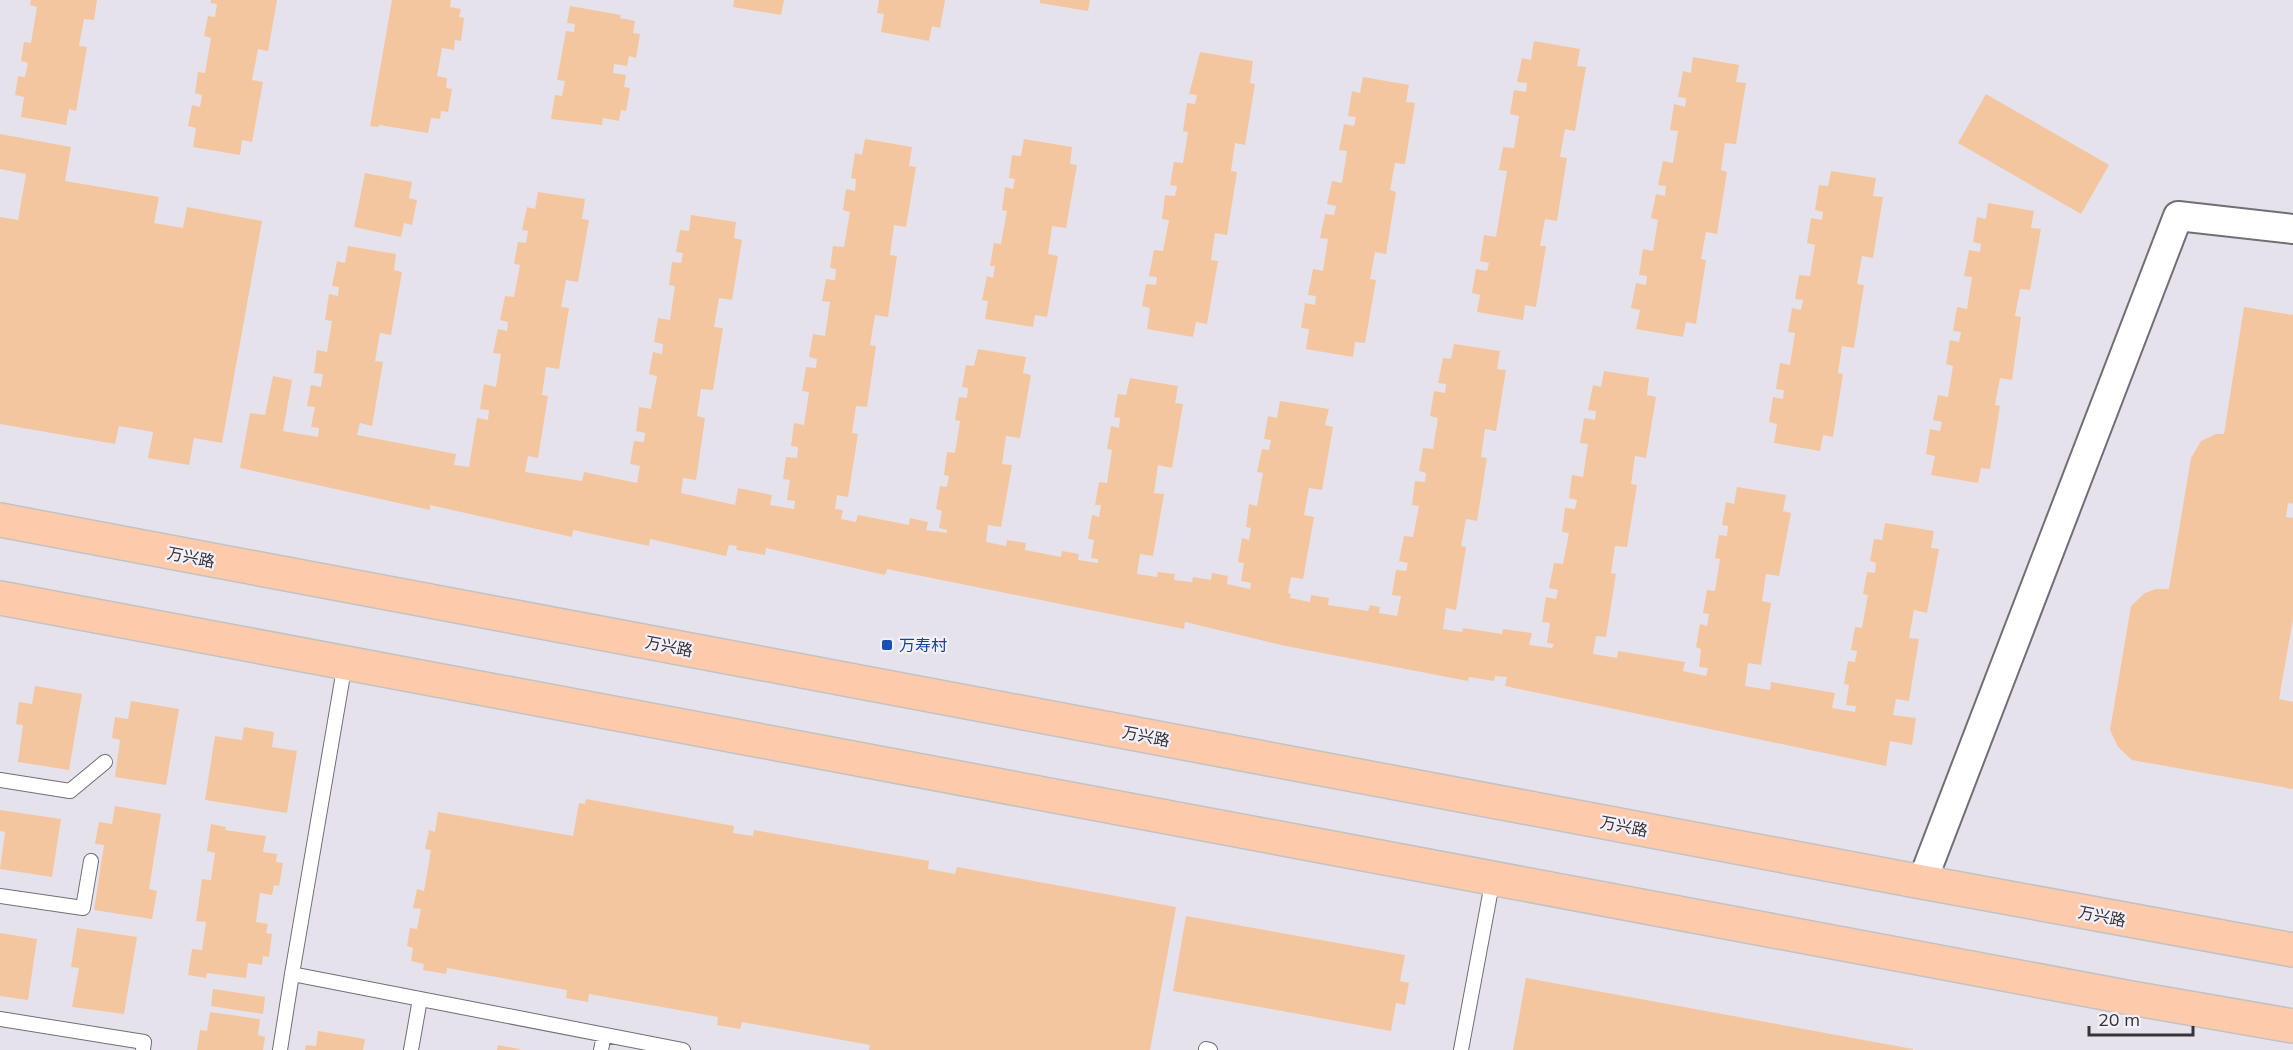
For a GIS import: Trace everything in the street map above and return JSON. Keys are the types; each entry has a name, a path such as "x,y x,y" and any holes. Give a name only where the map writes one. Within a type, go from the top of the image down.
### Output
{"main road":[{"name":"万兴路","path":"0,520 2293,950"},
{"path":"0,598 1493,879 2293,1026"}],"street":[{"path":"1922,882 2178,216 2293,229"}],"lane":[{"path":"280,1050 345,663"},
{"path":"0,780 70,791 105,762"},
{"path":"0,896 83,908 91,861"},
{"path":"1461,1050 1493,879"},
{"path":"292,975 683,1050"},
{"path":"411,1050 420,999"},
{"path":"0,1019 144,1041 143,1050"},
{"path":"601,1050 604,1035"}],"building":[{"path":"31,0 97,0 94,20 84,19 79,46 87,47 76,111 69,109 66,125 21,117 24,97 15,95 18,76 25,77 28,63 21,61 24,42 31,43 37,7 30,5"},
{"path":"211,0 277,0 268,51 258,49 252,80 263,82 252,142 242,140 240,155 193,147 196,128 188,126 192,105 200,107 202,95 195,93 198,72 205,73 211,38 204,36 208,16 215,17 217,4 211,3"},
{"path":"392,0 451,0 450,7 461,9 459,17 464,18 461,41 455,40 454,50 442,48 437,76 447,78 446,88 452,89 448,112 441,111 440,119 431,118 428,133 379,125 378,127 370,126"},
{"path":"734,0 784,0 781,15 733,7"},
{"path":"879,0 945,0 940,28 932,26 929,41 881,32 884,14 877,13"},
{"path":"1040,0 1090,0 1088,11 1040,3"},
{"path":"570,6 621,15 620,18 635,21 633,33 640,34 636,58 629,56 627,66 614,64 613,73 626,75 624,87 630,88 626,111 621,110 619,121 603,118 602,125 551,119 555,95 562,96 565,81 557,80 566,31 574,32 575,24 567,23"},
{"path":"1534,41 1580,49 1577,66 1586,67 1575,131 1565,129 1560,157 1567,158 1557,221 1545,219 1540,246 1546,246 1536,307 1525,305 1523,320 1477,312 1480,295 1472,293 1476,269 1487,271 1489,263 1480,261 1484,235 1496,237 1507,171 1499,170 1503,147 1514,148 1519,116 1510,114 1514,90 1526,92 1527,83 1517,82 1522,58 1531,60"},
{"path":"1200,52 1253,61 1250,83 1255,84 1245,145 1235,143 1231,171 1237,172 1227,235 1215,233 1211,260 1218,261 1207,324 1196,322 1193,337 1147,329 1150,308 1142,306 1146,284 1156,285 1157,277 1149,276 1154,250 1163,251 1169,220 1162,219 1165,195 1175,196 1177,186 1170,185 1174,162 1183,163 1188,132 1183,131 1187,103 1195,104 1197,95 1189,94"},
{"path":"1693,57 1739,65 1736,82 1746,83 1736,144 1725,143 1721,170 1727,172 1717,234 1706,232 1701,259 1706,260 1696,324 1686,322 1683,337 1636,329 1640,310 1631,308 1636,283 1646,285 1647,276 1639,275 1643,249 1653,251 1658,220 1651,218 1656,194 1665,196 1666,186 1658,185 1663,161 1673,163 1678,131 1670,130 1674,104 1685,107 1686,98 1678,97 1683,71 1691,73"},
{"path":"1363,77 1409,85 1406,102 1415,103 1405,164 1395,163 1390,190 1396,192 1386,254 1375,252 1370,279 1376,280 1365,343 1355,342 1353,357 1306,349 1309,329 1301,328 1305,303 1315,305 1316,296 1308,295 1313,269 1323,271 1328,239 1320,238 1325,214 1334,215 1336,206 1327,204 1332,181 1342,183 1347,151 1339,150 1344,124 1354,126 1356,117 1348,116 1352,91 1360,93"},
{"path":"1986,94 2109,165 2081,214 1958,143"},
{"path":"0,134 71,147 65,181 159,197 154,223 183,228 187,207 262,221 222,443 194,438 189,465 148,458 153,432 119,426 115,444 0,424 0,217 18,220 26,174 0,169"},
{"path":"865,139 912,147 909,166 916,167 906,227 894,225 890,255 897,256 888,317 875,315 870,345 876,346 867,407 856,406 852,433 858,434 848,497 837,495 835,509 843,510 841,519 856,522 858,515 909,525 910,518 928,522 926,530 947,533 947,530 939,528 942,511 936,509 940,486 947,487 949,476 944,475 947,452 955,453 960,421 955,420 959,397 967,398 968,388 962,387 966,365 974,366 978,349 1026,357 1023,373 1031,375 1020,438 1006,436 1002,464 1012,465 1001,527 988,525 986,542 1006,546 1007,540 1026,543 1025,550 1061,557 1062,551 1079,554 1078,560 1098,563 1098,559 1091,558 1094,540 1088,539 1092,515 1099,517 1101,505 1095,505 1099,482 1107,483 1112,450 1107,449 1111,426 1119,428 1120,418 1114,417 1118,394 1126,395 1130,378 1178,386 1175,403 1183,404 1172,468 1158,465 1154,493 1164,494 1153,556 1140,554 1137,574 1157,577 1158,572 1175,574 1174,580 1192,582 1193,577 1211,580 1212,573 1228,576 1227,584 1250,589 1251,583 1241,581 1244,563 1238,562 1242,538 1249,540 1251,528 1246,527 1249,504 1257,506 1263,473 1257,472 1262,449 1269,450 1271,440 1264,439 1268,416 1277,418 1280,401 1329,409 1325,425 1333,427 1322,490 1309,488 1304,515 1314,517 1303,579 1291,577 1288,593 1291,594 1290,598 1310,602 1311,595 1329,598 1328,605 1368,611 1370,605 1380,607 1379,613 1397,616 1401,596 1392,595 1396,570 1406,571 1408,563 1399,561 1404,536 1413,537 1419,506 1412,505 1415,481 1425,482 1426,473 1419,471 1423,448 1433,449 1438,418 1430,416 1434,391 1445,393 1446,384 1438,383 1443,358 1451,359 1454,344 1500,351 1497,369 1506,370 1496,431 1485,429 1481,457 1487,458 1477,521 1466,519 1461,546 1466,547 1456,610 1446,608 1443,629 1462,632 1463,628 1502,634 1503,629 1532,633 1529,645 1552,648 1554,644 1547,643 1550,623 1542,622 1546,597 1556,599 1558,590 1549,588 1554,563 1563,564 1569,533 1562,532 1565,508 1575,509 1577,500 1569,498 1572,475 1583,477 1588,444 1580,443 1584,418 1595,420 1596,411 1588,410 1593,385 1601,387 1604,371 1649,378 1647,395 1656,397 1646,458 1635,456 1631,484 1637,485 1627,547 1615,546 1611,573 1616,574 1606,637 1596,636 1593,654 1617,658 1618,651 1685,662 1683,671 1706,676 1708,668 1699,667 1701,649 1696,647 1700,624 1707,626 1709,614 1703,613 1707,590 1715,591 1720,559 1715,558 1719,535 1727,536 1728,526 1722,525 1726,502 1734,504 1737,487 1786,495 1783,511 1791,513 1779,576 1766,574 1762,601 1771,603 1761,665 1748,663 1745,686 1770,690 1771,682 1835,693 1832,708 1855,712 1856,706 1846,705 1849,685 1844,684 1848,661 1855,662 1857,651 1851,650 1855,627 1862,628 1868,595 1863,594 1867,572 1875,573 1876,563 1870,561 1874,539 1882,540 1885,523 1934,531 1931,548 1939,549 1927,613 1914,610 1909,638 1919,639 1909,701 1896,699 1893,715 1916,718 1912,745 1890,741 1886,766 1505,686 1507,677 1495,676 1494,681 1469,677 1468,681 1286,646 1185,622 1184,629 887,569 885,575 766,548 765,555 736,550 737,546 729,545 726,556 650,539 649,546 573,530 572,537 430,505 430,510 240,468 250,413 265,415 273,376 292,380 283,431 318,437 319,428 311,427 315,407 307,406 311,385 321,387 323,374 314,373 317,350 327,352 332,321 325,320 329,294 338,296 339,287 332,286 337,261 345,263 348,246 396,254 394,270 402,272 391,335 380,333 375,361 383,362 372,426 360,423 357,435 456,454 454,465 469,467 477,418 488,420 489,410 480,409 484,384 496,387 501,354 493,353 498,329 507,331 508,322 500,320 505,296 514,297 520,265 514,264 518,242 526,243 528,231 522,230 527,207 535,209 538,192 585,199 582,219 589,220 578,282 566,280 561,307 569,308 559,369 546,367 542,395 548,396 538,458 528,456 525,472 582,481 584,472 637,483 640,466 630,464 634,441 644,442 645,433 636,431 639,407 651,409 657,376 649,374 653,352 662,354 663,344 654,342 658,318 670,320 675,286 669,285 672,262 681,263 683,253 676,252 680,230 689,231 691,215 736,222 734,238 742,240 732,300 719,298 714,327 723,328 713,390 701,389 697,416 705,418 696,480 683,478 681,493 735,505 738,488 772,495 770,505 794,509 795,501 787,500 790,480 783,479 786,457 797,458 798,447 791,446 794,423 804,425 809,392 802,391 806,367 816,368 817,359 809,357 813,334 825,336 830,302 822,301 826,279 835,280 836,269 830,268 833,246 844,247 850,212 843,210 846,189 855,191 856,179 851,178 855,153 862,155"},
{"path":"1024,139 1072,147 1070,164 1077,165 1066,228 1052,226 1048,254 1058,256 1047,317 1035,315 1033,327 985,319 988,301 982,300 987,276 993,278 995,266 990,266 994,243 1001,244 1007,211 1002,210 1005,187 1013,189 1015,179 1009,178 1012,155 1021,156"},
{"path":"1831,171 1876,178 1873,196 1883,197 1873,258 1862,256 1857,284 1864,285 1854,348 1842,346 1838,373 1843,374 1833,437 1823,435 1820,451 1774,443 1777,424 1769,422 1773,397 1783,399 1784,390 1776,389 1780,363 1790,365 1795,333 1788,332 1792,308 1801,310 1803,300 1795,299 1799,275 1810,276 1815,245 1807,243 1811,218 1822,220 1823,212 1815,210 1819,185 1828,186"},
{"path":"365,173 412,182 409,198 417,200 412,225 404,223 401,237 354,227"},
{"path":"1988,203 2034,211 2031,228 2041,229 2030,290 2020,289 2015,316 2021,317 2012,380 2000,378 1995,405 2000,406 1990,469 1981,468 1978,483 1931,475 1935,456 1926,454 1930,429 1940,431 1942,422 1933,420 1938,395 1948,397 1953,366 1946,364 1950,340 1959,342 1961,332 1953,331 1957,307 1967,309 1972,277 1964,276 1969,250 1980,252 1981,244 1973,242 1977,217 1986,219"},
{"path":"2244,307 2293,315 2293,504 2288,503 2286,517 2293,518 2293,619 2279,699 2293,702 2293,789 2132,760 2118,747 2110,730 2131,606 2145,593 2156,589 2169,589 2191,458 2201,441 2216,434 2224,434"},
{"path":"35,686 82,694 69,770 18,762 23,725 16,724 19,702 32,704"},
{"path":"131,701 179,709 166,785 115,777 120,740 112,738 115,717 128,719"},
{"path":"244,727 274,732 272,747 297,751 287,813 205,800 215,736 242,740"},
{"path":"586,799 734,826 733,833 753,836 754,830 929,861 928,869 955,874 957,867 1176,907 1150,1050 869,1050 870,1045 742,1022 740,1029 717,1025 718,1017 589,994 588,1002 566,998 567,990 447,968 446,974 423,970 424,964 411,961 413,948 407,946 410,928 417,929 421,909 413,908 417,889 424,891 431,850 425,849 429,830 435,832 438,812 573,836 579,803 585,804"},
{"path":"115,806 161,814 149,889 157,891 152,919 94,910 104,845 95,844 99,822 112,824"},
{"path":"0,810 61,819 52,877 0,869 5,832 0,831"},
{"path":"211,824 226,827 225,830 266,836 263,852 277,854 276,862 283,863 279,886 274,885 272,895 260,893 256,922 268,924 266,933 272,934 269,957 263,956 262,965 248,963 246,978 207,973 206,978 188,975 192,949 202,950 206,922 196,921 202,879 211,880 215,853 207,851"},
{"path":"1186,916 1405,955 1400,981 1409,983 1405,1005 1396,1003 1391,1031 1173,991"},
{"path":"77,928 137,937 124,1014 72,1007 79,968 71,967"},
{"path":"0,933 37,939 28,1000 0,996"},
{"path":"1526,978 1913,1049 1913,1050 1513,1050"},
{"path":"213,989 265,997 263,1014 211,1006"},
{"path":"210,1012 260,1019 258,1035 265,1037 263,1050 197,1050 200,1030 207,1031"},
{"path":"318,1031 365,1039 363,1050 305,1050 306,1045 316,1046"},
{"path":"498,1045 520,1049 520,1050 497,1050"}],"place":[{"name":"万寿村","path":"887,645"}]}
